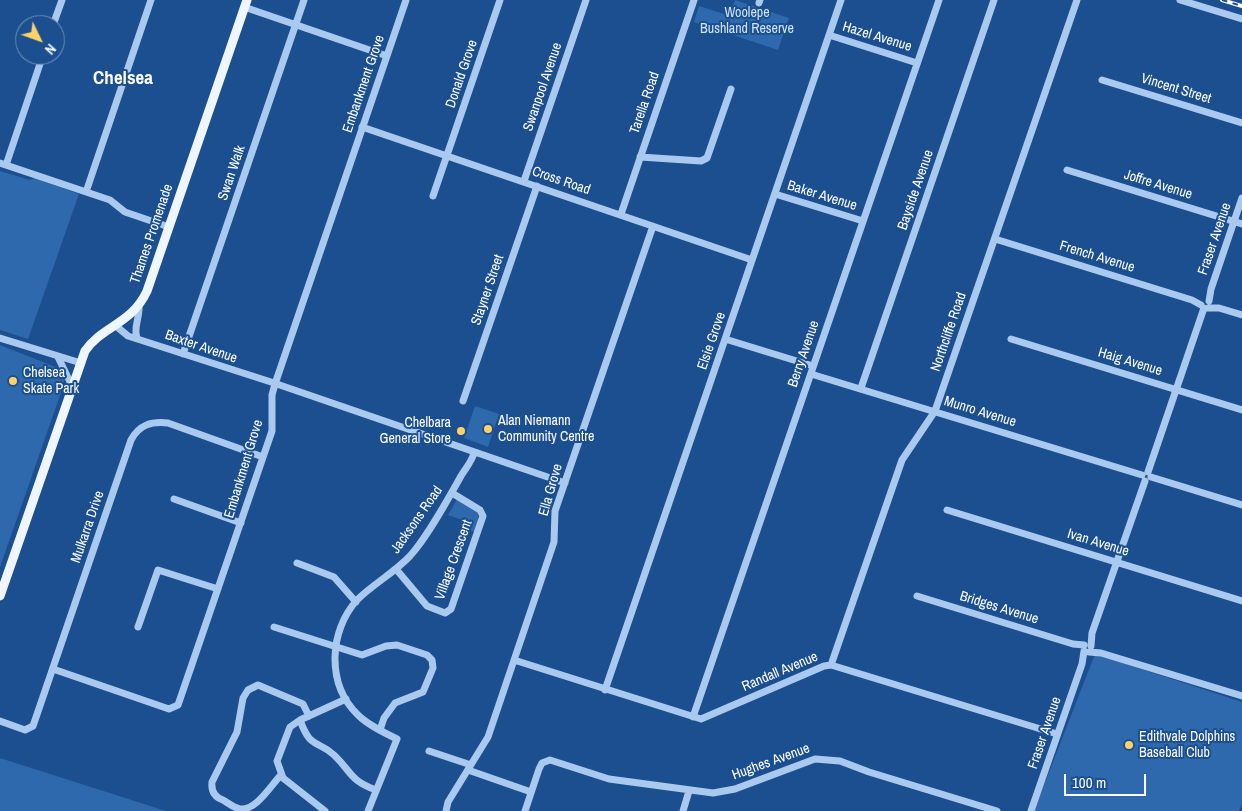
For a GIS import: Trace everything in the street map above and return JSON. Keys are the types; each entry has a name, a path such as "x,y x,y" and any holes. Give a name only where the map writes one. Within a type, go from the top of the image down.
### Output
{"main road":[{"name":"Thames Promenade","path":"0,596 80,364 92,343 118,325 139,306 147,291 245,4"}],"street":[{"path":"57,15 62,0"},
{"path":"86,192 151,0"},
{"name":"Swan Walk","path":"183,354 304,0"},
{"name":"Embankment Grove","path":"53,669 176,711 272,431 274,385 406,0"},
{"name":"Donald Grove","path":"433,196 500,0"},
{"name":"Swanpool Avenue","path":"524,181 586,0"},
{"name":"Tarella Road","path":"620,214 694,0"},
{"name":"Elsie Grove","path":"605,690 841,0"},
{"name":"Berry Avenue","path":"693,717 939,0"},
{"name":"Bayside Avenue","path":"861,388 994,0"},
{"name":"Northcliffe Road","path":"831,665 902,460 935,411 1077,0"},
{"path":"1180,0 1242,19"},
{"path":"245,4 387,56"},
{"name":"Hazel Avenue","path":"829,36 918,63"},
{"path":"39,65 3,164 110,200 125,212 169,226"},
{"name":"Vincent Street","path":"1102,80 1242,123"},
{"path":"640,157 701,162 707,158 731,89"},
{"name":"Cross Road","path":"362,127 752,260"},
{"name":"Joffre Avenue","path":"1067,170 1242,224"},
{"name":"Stayner Street","path":"463,401 537,186"},
{"name":"Baker Avenue","path":"775,194 863,221"},
{"name":"Fraser Avenue","path":"1031,811 1242,198"},
{"name":"Ella Grove","path":"446,811 448,802 488,737 554,542 555,511 653,226"},
{"name":"French Avenue","path":"995,239 1242,315"},
{"path":"137,338 135,330 140,315 139,306"},
{"name":"Baxter Avenue","path":"118,325 125,335 565,483"},
{"path":"0,338 80,364"},
{"name":"Haig Avenue","path":"1011,339 1242,410"},
{"name":"Munro Avenue","path":"726,340 861,388 1242,505"},
{"path":"58,357 72,386"},
{"name":"Mulkarra Drive","path":"0,721 25,730 32,728 131,440 140,428 157,422 168,423 263,457"},
{"name":"Jacksons Road","path":"376,790 397,739 358,715 346,699 337,679 337,634 346,615 356,602 411,554 452,493 472,452"},
{"name":"Village Crescent","path":"396,569 427,606 445,613 451,609 483,516 480,510 452,493"},
{"path":"174,499 241,523"},
{"name":"Ivan Avenue","path":"947,510 1242,601"},
{"path":"297,563 334,577 356,602"},
{"path":"138,626 158,570 218,590"},
{"name":"Bridges Avenue","path":"917,596 1242,696"},
{"path":"274,627 362,655 386,646 397,646 427,655 432,660 433,668 423,692 395,703 384,718 380,730"},
{"name":"Randall Avenue","path":"514,660 693,717 704,718 824,666 831,665 1057,734"},
{"path":"281,775 251,808 242,810 216,798 211,790 212,782 237,732 243,698 248,690 258,685 303,704 309,716"},
{"path":"325,811 281,775 277,761 290,727 300,720 346,699"},
{"path":"300,720 305,735 314,744 337,758 354,779 376,790 368,811"},
{"path":"430,751 531,792"},
{"name":"Hughes Avenue","path":"525,811 542,764 554,760 609,779 712,793 735,790 805,761 826,758 850,763 869,772 997,811"},
{"path":"683,811 689,791"}],"green space":[{"name":"Woolepe Bushland Reserve","path":"735,0 789,18 778,50 694,22 699,6 730,16"},
{"path":"0,171 30,180 35,178 79,194 28,339 0,330"},
{"path":"0,345 58,368 63,376 64,384 0,567"},
{"path":"475,406 499,414 488,447 464,438"},
{"path":"457,499 477,511 479,520 475,532 460,527 462,520 448,515"},
{"path":"1095,654 1242,702 1242,803 1239,811 1034,811"},
{"path":"0,758 166,811 0,811"}],"railway":[{"path":"1222,0 1242,6"}],"place":[{"name":"Chelsea Skate Park","path":"13,381"},
{"name":"Alan Niemann Community Centre","path":"488,429"},
{"name":"Chelbara General Store","path":"461,431"},
{"name":"Edithvale Dolphins Baseball Club","path":"1129,745"}],"district":[{"name":"Chelsea","path":"123,79"}]}
